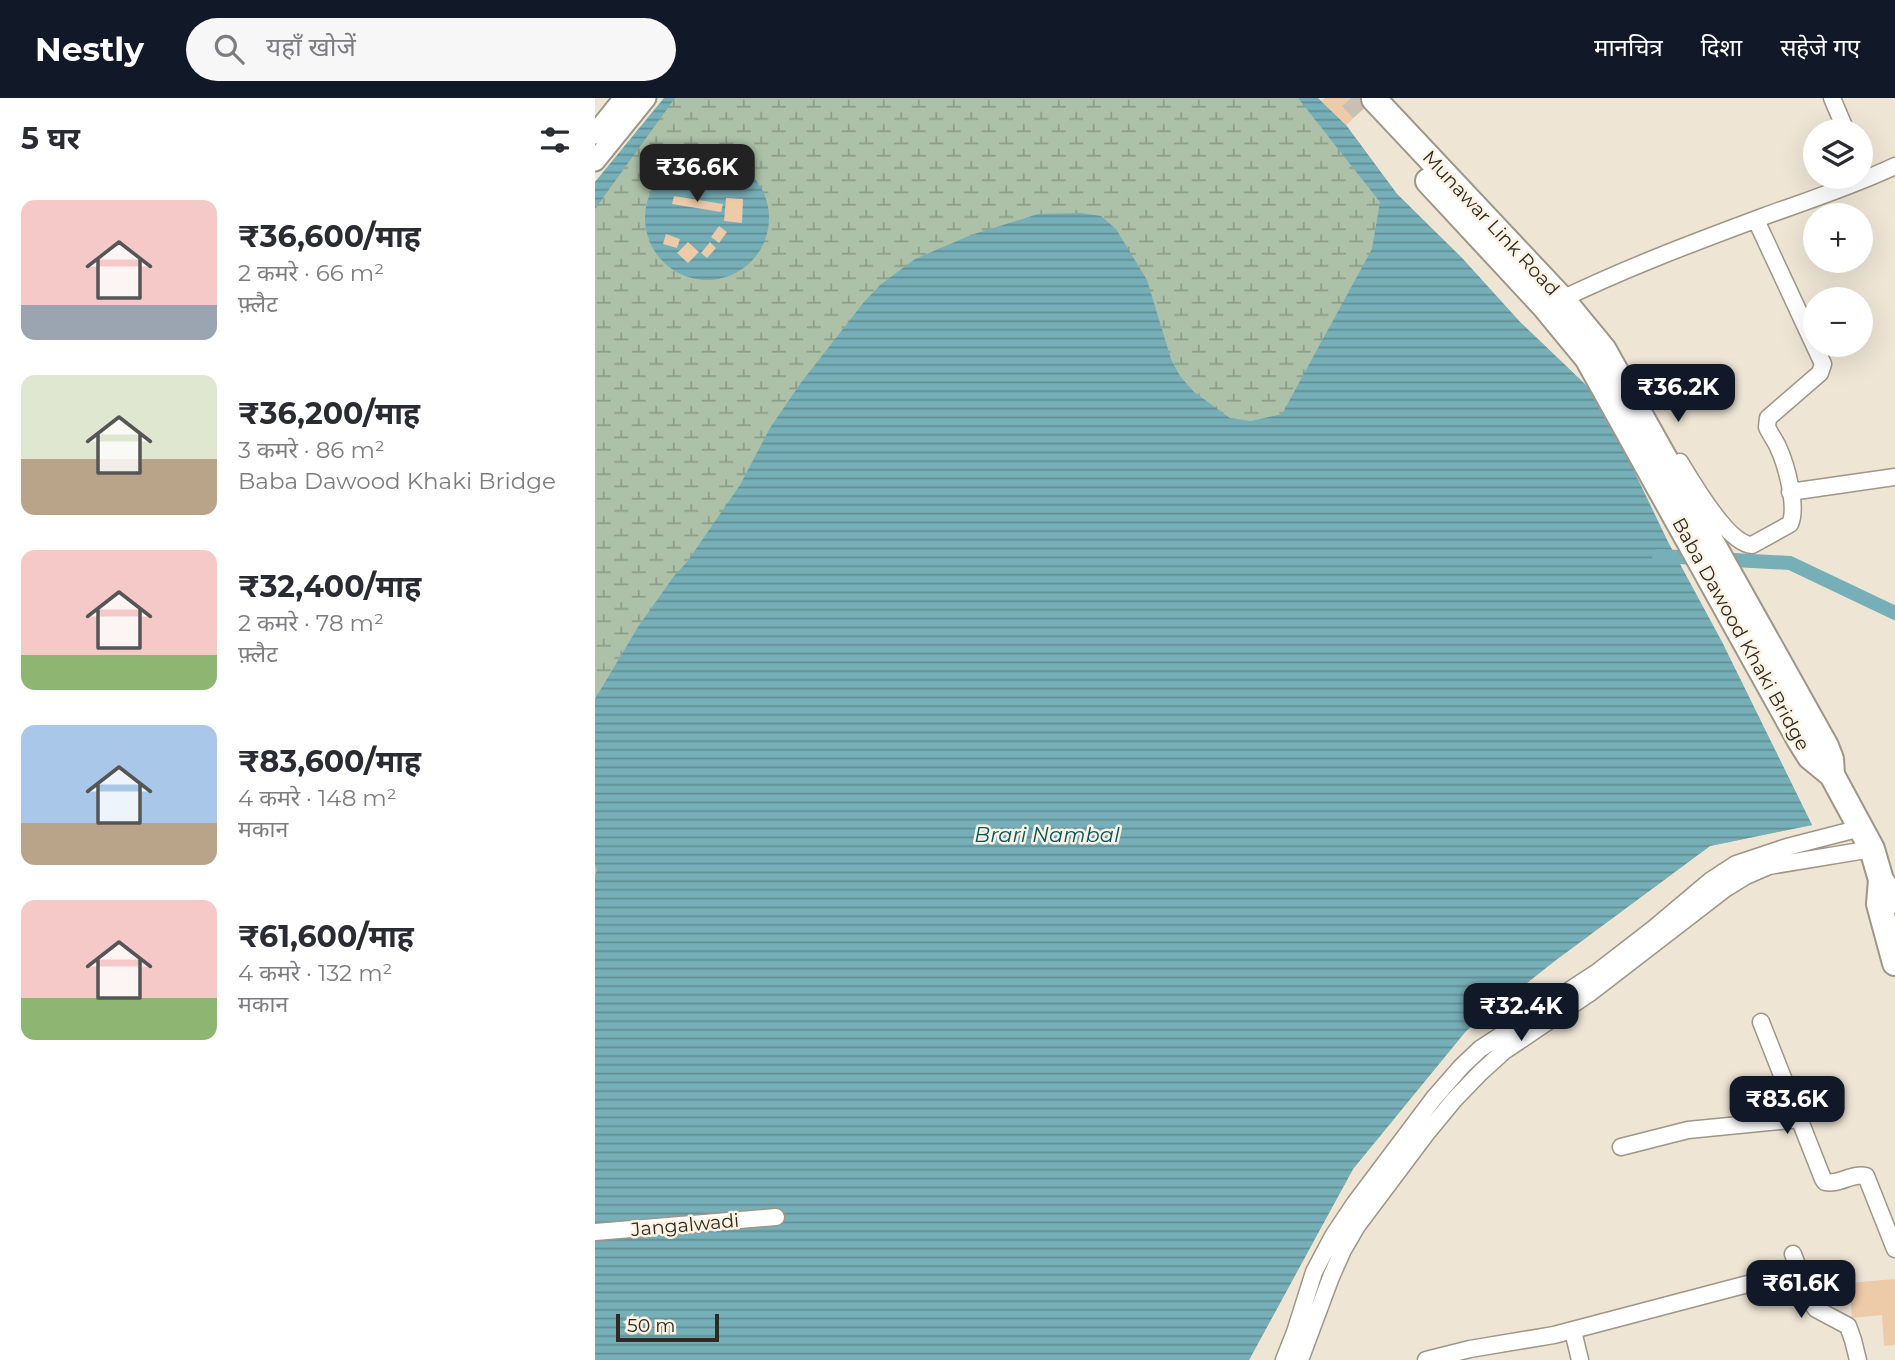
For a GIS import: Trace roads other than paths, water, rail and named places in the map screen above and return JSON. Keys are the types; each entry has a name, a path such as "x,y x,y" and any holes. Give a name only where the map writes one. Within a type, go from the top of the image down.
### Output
{"main road":[{"name":"Munawar Link Road","path":"1368,104 1596,349"},
{"name":"Baba Dawood Khaki Bridge","path":"1596,349 1809,735 1831,759 1832,775 1866,839"},
{"path":"1866,839 1888,879 1895,901"},
{"path":"1888,879 1879,904 1895,963"}],"street":[{"path":"595,134 624,98"},
{"path":"595,160 646,98"},
{"path":"1832,98 1841,119"},
{"path":"1873,172 1895,166"},
{"path":"1554,303 1828,189"},
{"path":"1596,349 1612,349 1716,518 1742,543 1752,545 1790,524 1794,514 1790,492 1782,457 1767,422 1768,418 1820,373 1823,363 1756,220"},
{"path":"1790,492 1895,477"},
{"path":"1300,1360 1343,1250 1461,1067 1480,1049 1596,972 1710,881 1736,864 1761,854 1866,839"},
{"path":"1284,1360 1323,1252 1355,1203 1420,1129 1503,1052 1590,993 1735,883 1769,866 1866,839"},
{"path":"1761,1021 1825,1182 1835,1183 1853,1176 1865,1176 1895,1250"},
{"path":"1621,1147 1688,1130 1800,1119"},
{"name":"Jangalwadi","path":"595,1232 776,1217"},
{"path":"1793,1254 1811,1302 1816,1309 1848,1326 1858,1360"},
{"path":"1426,1360 1470,1349 1573,1331 1763,1280"},
{"path":"1573,1331 1580,1360"}],"water":[{"path":"664,98 675,98 595,209 595,182"},
{"name":"Brari Nambal","path":"1298,98 1318,98 1346,125 1397,194 1462,258 1520,322 1587,386 1722,642 1812,825 1710,846 1556,960 1466,1031 1353,1169 1249,1360 595,1360 595,699 638,627 740,485 770,428 800,384 864,302 880,285 915,259 971,235 1038,214 1080,213 1101,216 1116,229 1147,280 1171,359 1180,376 1194,392 1230,418 1251,421 1282,414 1372,249 1380,202"},
{"path":"707,156 731,161 751,174 764,194 769,218 764,242 751,262 731,275 707,280 683,275 663,262 650,242 645,218 650,194 663,174 683,161"}],"waterway":[{"path":"1659,556 1790,563 1895,613"}],"tunnel":[{"path":"1351,98 1362,110"}]}
